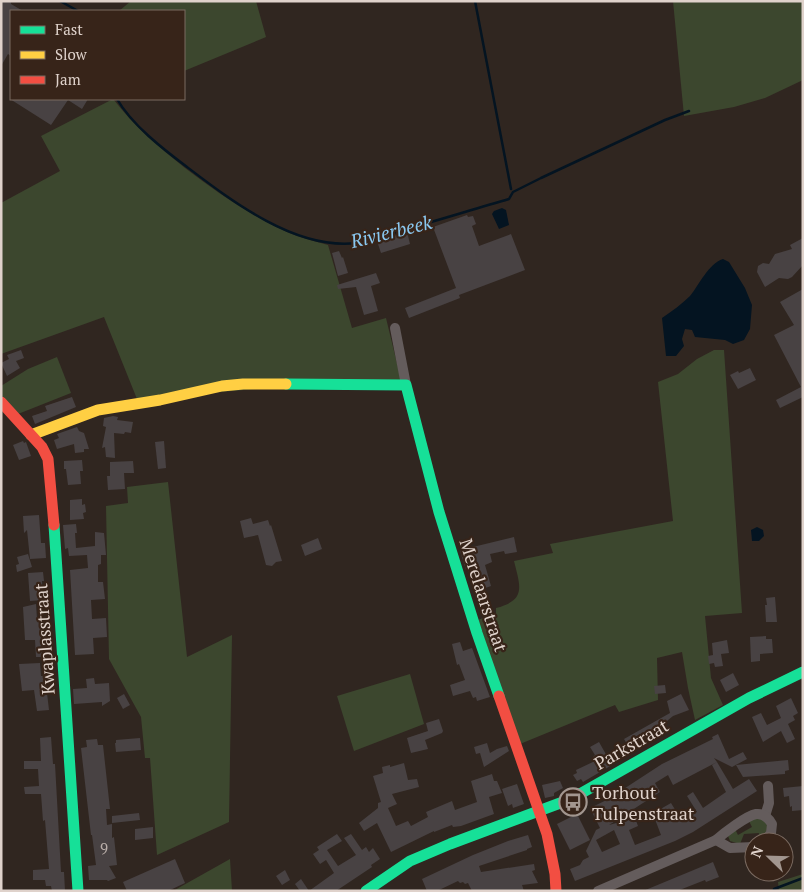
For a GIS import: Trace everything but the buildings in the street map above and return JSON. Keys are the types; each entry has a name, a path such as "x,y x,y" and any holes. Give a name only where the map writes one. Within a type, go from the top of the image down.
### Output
{"street":[{"name":"Merelaarstraat","path":"395,328 406,385 440,512 477,633 539,812 550,850 556,891"},
{"path":"31,435 98,410 167,399 222,386 243,384 406,385"},
{"name":"Kwaplasstraat","path":"1,402 42,447 48,460 60,604 71,809 78,891"},
{"name":"Parkstraat","path":"366,891 410,861 571,799 749,698 803,672"},
{"path":"765,816 770,803 768,786"},
{"path":"598,891 716,840 730,828 756,814 765,816 772,824 771,832"},
{"path":"716,840 730,848 744,847"}],"green space":[{"path":"131,1 256,1 266,37 185,71 185,10 120,10"},
{"path":"673,1 803,1 803,80 765,98 734,107 684,116"},
{"path":"114,100 130,119 156,144 221,194 285,231 328,245 352,328 386,318 401,380 351,381 137,399 104,317 1,354 1,203 60,171 41,136"},
{"path":"714,350 724,350 742,613 705,616 711,678 723,705 695,720 682,652 657,658 658,700 619,712 615,705 520,744 478,620 496,613 496,608 513,601 517,596 519,585 514,561 553,553 550,544 673,521 658,382 678,374 697,359"},
{"path":"57,357 71,393 18,414 1,395 1,386 28,369"},
{"path":"168,482 187,657 232,635 229,822 157,855 150,758 145,758 141,717 109,659 106,506 128,503 127,487"},
{"path":"410,674 424,724 354,751 337,696"},
{"path":"755,818 765,819 768,829 766,832 744,832 740,844 730,841 728,836 735,829 738,835 752,827 749,821"},
{"path":"230,859 232,891 173,891"},
{"path":"803,874 803,891 779,891 778,882 794,882 794,877"}],"water":[{"path":"502,208 506,210 509,225 499,229 492,214 494,211"},
{"path":"723,259 729,262 745,288 752,305 750,329 744,340 733,344 725,340 695,337 692,330 685,329 682,339 684,346 676,356 666,356 662,318 690,296 713,265"},
{"path":"757,527 763,530 764,536 759,541 752,541 751,530"}],"waterway":[{"name":"Rivierbeek","path":"60,1 76,10"},
{"path":"475,1 511,189"},
{"name":"Rivierbeek","path":"118,100 123,109 149,136 224,195 266,221 288,231 311,239 333,243 368,241 509,199 513,192 541,178 665,120 689,111"},
{"name":"Rivierbeek","path":"774,891 774,889 803,878"}],"traffic: fast":[{"path":"286,384 406,385 439,512 499,696"},
{"path":"54,525 78,891"},
{"path":"366,891 410,861 571,799 749,698 803,672"}],"traffic: slow":[{"path":"31,435 98,410 160,400 222,386 286,384"}],"traffic: jam":[{"path":"1,402 42,447 48,459 54,525"},
{"path":"499,696 547,834 555,874 556,891"}],"place":[{"name":"Torhout Tulpenstraat","path":"573,802"}]}
